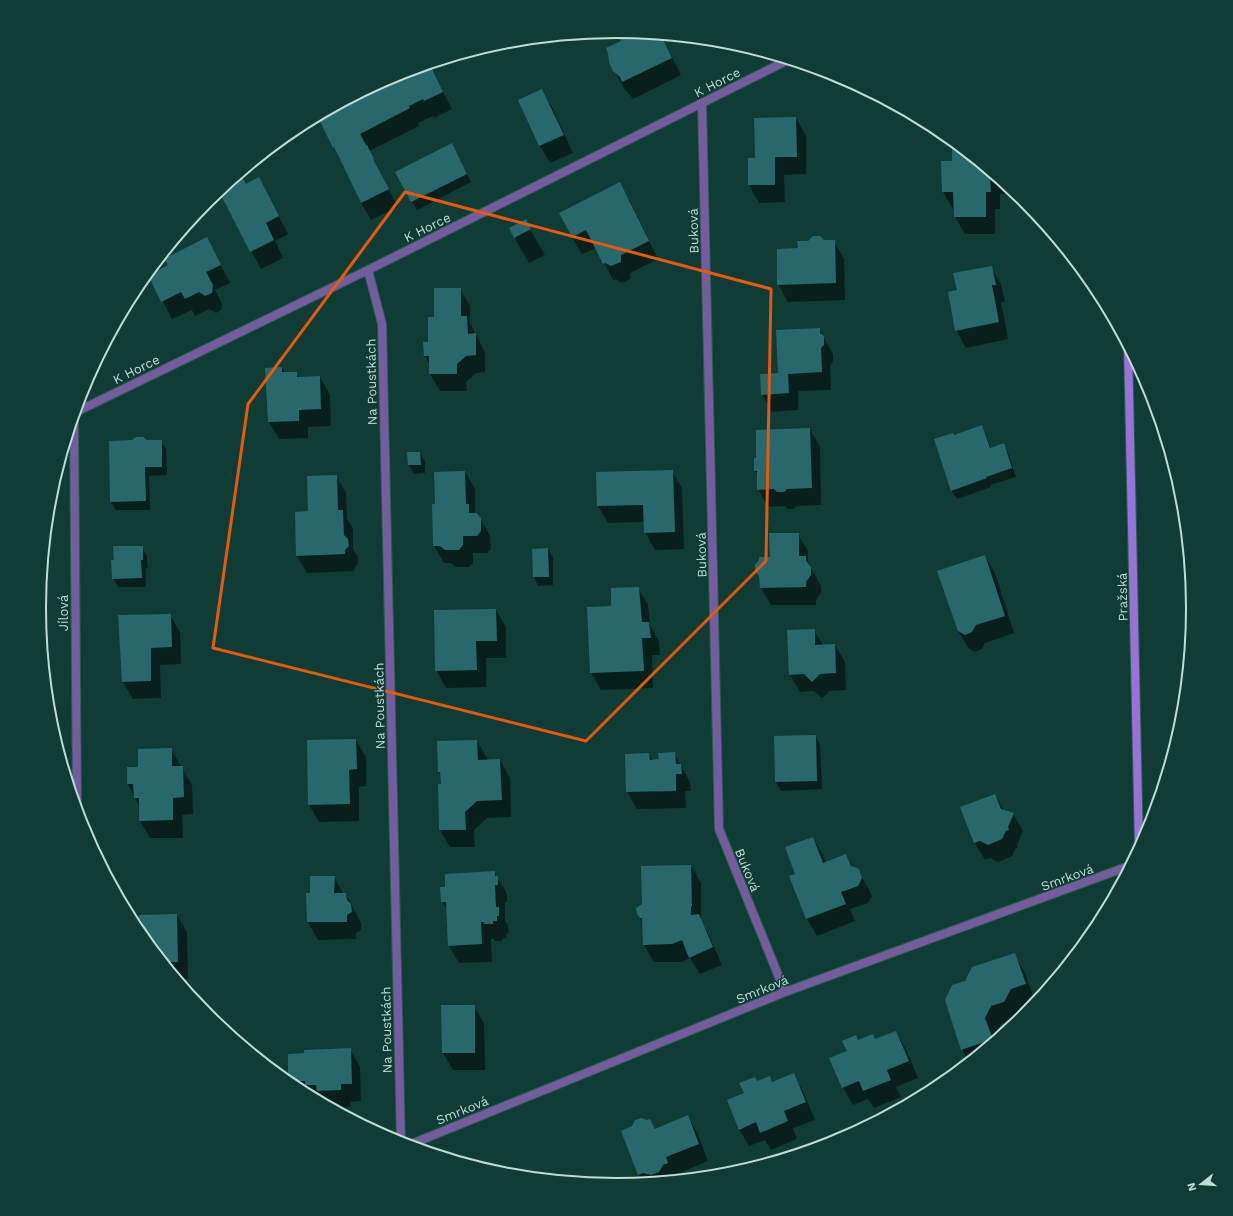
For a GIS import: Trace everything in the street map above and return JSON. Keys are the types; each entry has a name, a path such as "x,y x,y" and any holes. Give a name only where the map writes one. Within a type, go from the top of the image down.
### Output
{"main road":[{"name":"Pražská","path":"1128,357 1140,834"}],"street":[{"name":"K Horce","path":"83,409 368,270 783,63"},
{"name":"Buková","path":"702,104 719,829 784,992"},
{"name":"Na Poustkách","path":"368,270 382,324 401,1136"},
{"name":"Jílová","path":"74,434 77,791"},
{"name":"Smrková","path":"417,1142 784,992 1123,868"}],"highlighted area":[{"path":"405,192 771,289 766,561 586,741 213,648 248,404"}],"building":[{"path":"620,38 663,40 672,58 622,82 620,77 613,71 609,62 606,48 621,41"},
{"path":"432,68 443,92 409,106 410,108 360,134 389,189 361,203 334,147 333,148 320,121 364,97 398,81"},
{"path":"542,89 564,135 539,146 518,100"},
{"path":"796,117 797,157 775,157 775,185 748,185 748,158 755,158 754,118"},
{"path":"452,143 467,174 411,202 395,172"},
{"path":"952,148 990,177 991,192 986,192 986,217 954,217 953,192 942,192 941,161 952,161"},
{"path":"259,177 279,216 266,223 274,240 250,252 222,197 243,178 246,184"},
{"path":"620,182 649,241 621,255 621,262 611,266 605,263 603,264 586,230 572,237 559,213"},
{"path":"526,219 531,229 514,238 509,228"},
{"path":"813,236 820,236 824,240 835,240 836,283 777,285 777,249 798,248 797,241 808,241"},
{"path":"207,237 221,265 206,272 213,285 212,293 205,296 199,292 185,299 181,292 161,302 151,280 158,270 168,265 165,260 167,258"},
{"path":"992,266 996,285 992,285 999,322 955,331 948,292 957,290 953,273"},
{"path":"434,288 461,288 461,316 467,316 468,334 476,333 476,355 466,356 457,364 457,374 429,374 429,356 424,356 423,342 428,342 428,317 434,317"},
{"path":"820,328 820,333 824,336 824,345 821,348 822,372 788,374 789,393 761,395 760,374 778,373 776,330"},
{"path":"282,367 282,372 297,372 297,377 320,376 321,409 299,410 299,421 268,422 265,368"},
{"path":"982,425 990,448 1004,443 1012,468 951,491 934,439 953,433 954,435"},
{"path":"810,428 812,488 787,489 784,492 777,492 774,489 757,490 757,471 754,471 754,458 756,458 756,430"},
{"path":"136,437 143,437 147,440 162,440 162,467 145,467 146,501 110,502 109,441 132,440"},
{"path":"407,452 420,452 421,465 408,465"},
{"path":"673,470 675,532 644,533 643,505 597,506 596,472"},
{"path":"465,471 466,504 469,504 469,513 476,513 481,518 481,531 477,536 463,536 463,545 459,550 445,550 440,546 433,546 432,504 435,504 434,472"},
{"path":"337,475 338,510 343,510 344,535 348,539 349,546 345,550 345,554 296,556 295,512 308,511 307,476"},
{"path":"769,533 799,533 799,556 806,556 806,561 811,567 811,575 806,582 806,587 760,588 759,576 755,571 755,565 759,560 759,557 770,557"},
{"path":"113,546 143,546 143,560 141,560 142,578 112,579 111,560 114,560"},
{"path":"548,548 549,577 533,577 532,549"},
{"path":"985,555 1005,616 976,625 972,632 965,635 958,631 937,571"},
{"path":"639,587 642,622 649,622 651,638 642,638 644,671 590,673 587,607 611,606 611,588"},
{"path":"496,609 497,641 476,641 477,670 435,671 434,610"},
{"path":"171,614 172,647 151,648 151,681 122,682 118,615"},
{"path":"815,629 815,645 835,644 836,673 820,674 812,682 804,674 789,675 787,630"},
{"path":"816,735 817,781 775,782 774,736"},
{"path":"356,739 357,769 349,770 350,804 308,805 307,740"},
{"path":"477,740 478,760 500,759 502,800 477,801 465,812 466,830 439,830 438,784 441,784 440,772 438,772 437,741"},
{"path":"172,748 172,766 183,766 184,797 173,798 173,820 139,821 139,798 134,798 133,784 127,784 127,767 138,767 138,749"},
{"path":"675,752 676,764 681,764 682,774 676,774 676,791 626,792 625,754 649,753 650,760 659,759 658,753"},
{"path":"995,794 1001,809 1014,813 1008,827 1009,830 1006,831 1002,839 988,845 980,841 974,843 960,807"},
{"path":"813,837 823,863 846,854 851,866 859,869 862,878 858,886 841,892 846,904 806,919 789,876 795,874 785,847"},
{"path":"691,865 691,915 699,914 713,947 689,958 682,940 672,944 643,945 642,918 640,918 637,914 636,908 642,904 641,866"},
{"path":"495,871 495,876 498,876 498,885 495,885 496,907 499,907 499,916 497,916 497,921 493,921 493,924 484,924 484,922 481,922 482,944 448,946 446,902 441,902 440,887 445,887 445,874"},
{"path":"310,876 335,876 334,893 346,893 347,900 351,904 352,912 347,915 347,922 307,922 306,893 310,893"},
{"path":"177,914 178,962 170,962 143,925 139,919 139,915"},
{"path":"1015,953 1026,984 1011,989 1004,1002 991,1006 985,1018 992,1037 987,1041 961,1050 945,1000 952,985 965,981 972,967"},
{"path":"441,1005 475,1005 475,1053 442,1053"},
{"path":"896,1031 909,1061 887,1070 891,1080 863,1091 859,1081 842,1088 829,1058 847,1051 842,1041 856,1035 858,1040 873,1034 875,1039"},
{"path":"351,1048 352,1084 341,1084 341,1090 317,1091 316,1085 305,1085 305,1081 299,1081 288,1073 288,1054 304,1053 304,1050"},
{"path":"794,1073 806,1102 784,1111 788,1121 760,1133 756,1122 739,1130 727,1100 744,1093 739,1083 755,1077 757,1081 770,1076 772,1082"},
{"path":"688,1115 699,1144 666,1157 668,1163 663,1165 659,1172 651,1175 643,1173 638,1175 621,1131 632,1126 635,1120 641,1118 647,1120 650,1119 655,1129"}]}
